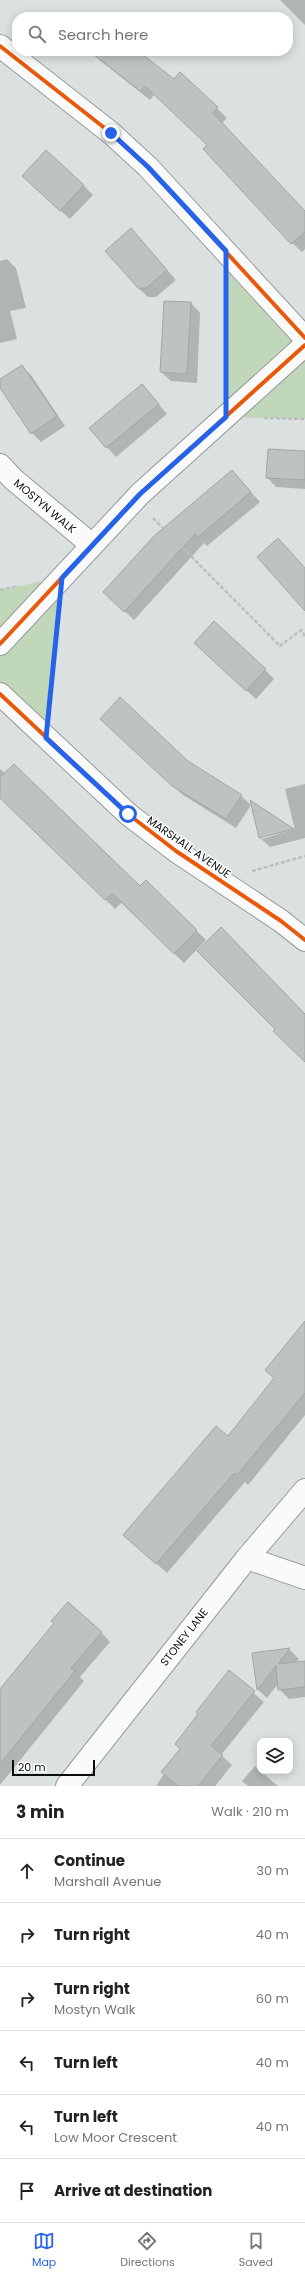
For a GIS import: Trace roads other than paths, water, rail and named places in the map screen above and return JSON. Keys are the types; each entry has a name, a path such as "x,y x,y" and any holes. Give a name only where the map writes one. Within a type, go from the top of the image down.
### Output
{"street":[{"path":"0,46 12,55"},
{"path":"13,56 111,133 148,167 305,338"},
{"path":"0,644 137,497 305,345"},
{"name":"MOSTYN WALK","path":"0,465 13,479 92,545"},
{"name":"MARSHALL AVENUE","path":"0,694 128,814 176,851 305,940"},
{"name":"STONEY LANE","path":"67,1786 247,1558 305,1490"},
{"path":"247,1558 305,1578"}]}
